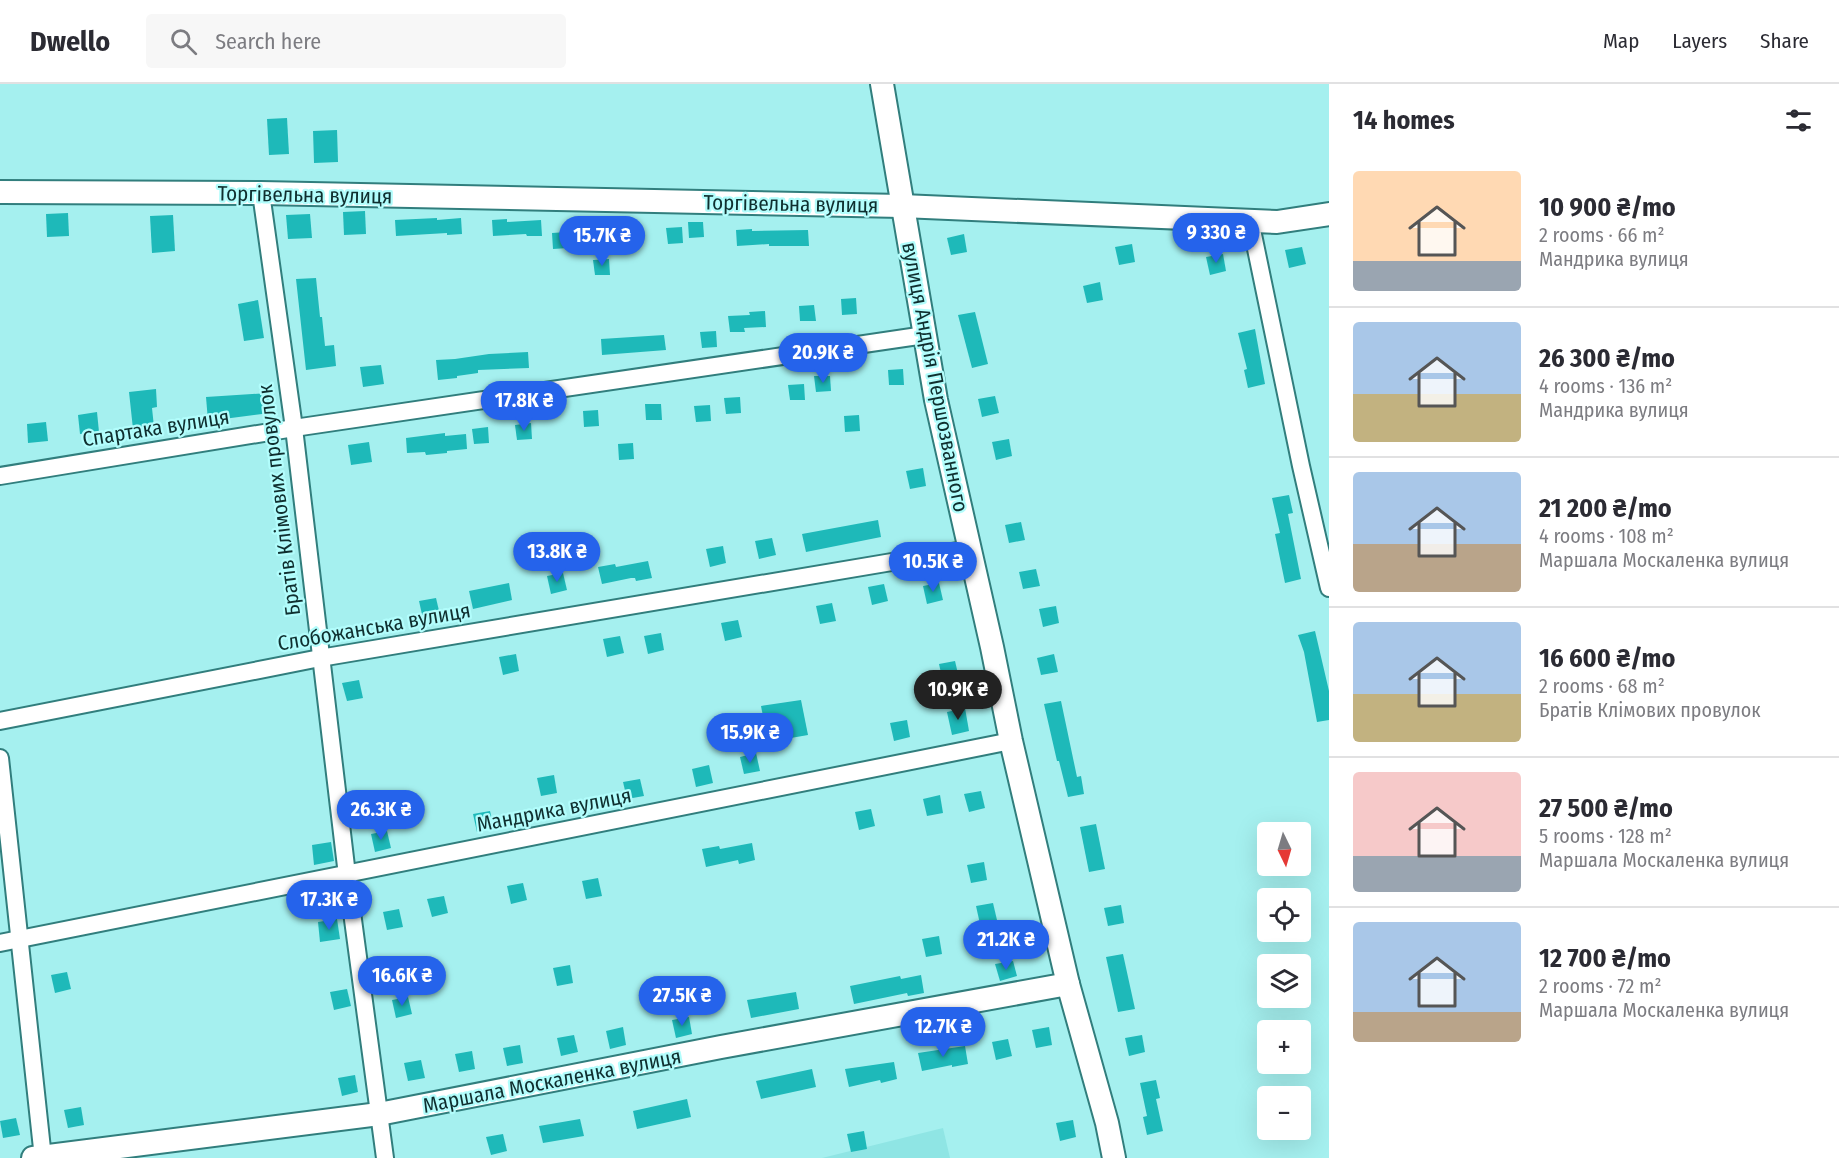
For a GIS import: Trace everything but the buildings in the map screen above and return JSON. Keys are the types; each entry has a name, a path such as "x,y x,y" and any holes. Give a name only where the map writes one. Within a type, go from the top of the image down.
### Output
{"street":[{"name":"вулиця Андрія Першозванного","path":"882,84 936,400 1011,741 1068,984 1107,1124 1114,1158"},
{"name":"Торгівельна вулиця","path":"0,192 261,193 902,206 1277,222 1329,214"},
{"name":"Братів Клімових провулок","path":"261,193 294,428 320,658 385,1158"},
{"path":"1250,220 1329,588"},
{"name":"Спартака вулиця","path":"0,476 294,428 925,335"},
{"name":"Слобожанська вулиця","path":"0,721 320,658 969,549"},
{"name":"Мандрика вулиця","path":"0,943 1011,741"},
{"path":"0,758 21,938 40,1158"},
{"name":"Маршала Москаленка вулиця","path":"40,1158 380,1114 721,1047 1068,984"}],"shaded area":[{"path":"943,1128 950,1158 822,1158"}]}
